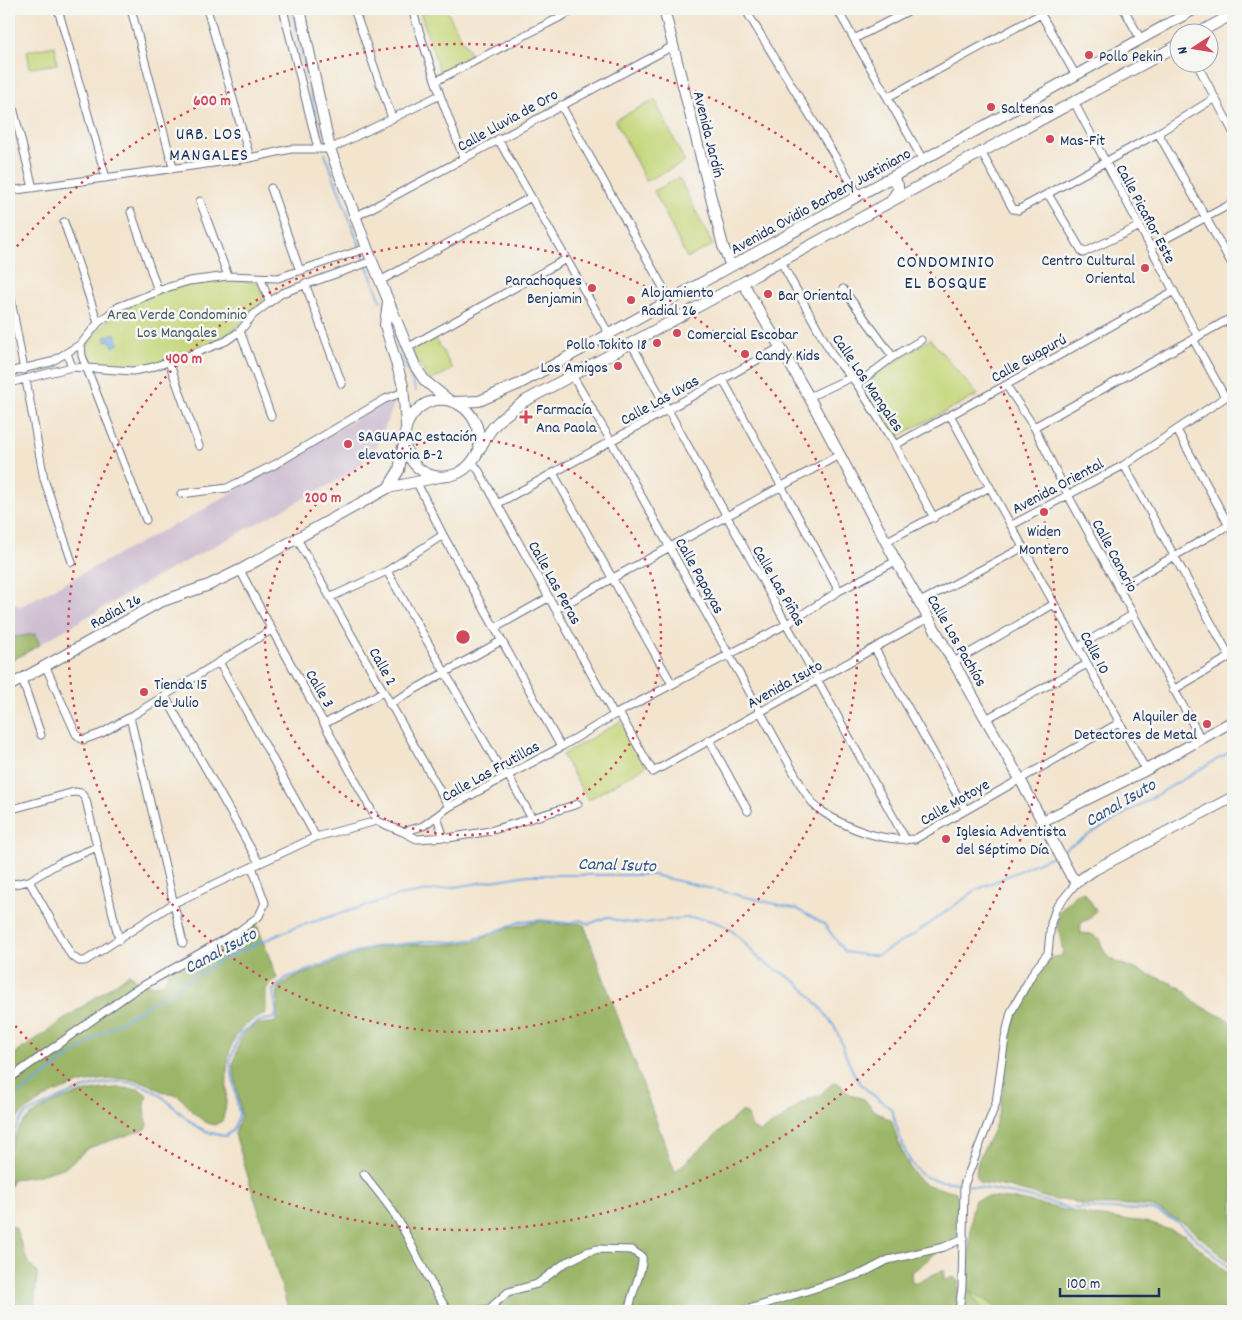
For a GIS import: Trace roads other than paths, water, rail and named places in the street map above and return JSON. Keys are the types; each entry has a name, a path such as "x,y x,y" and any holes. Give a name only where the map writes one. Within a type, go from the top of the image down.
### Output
{"main road":[{"path":"300,9 330,149 355,217 363,251 380,281 407,348 425,380 452,402 472,413 478,424 479,446"},
{"name":"Avenida Jardín","path":"664,9 723,246 731,266"},
{"name":"Avenida Ovidio Barbery Justiniano","path":"452,402 479,401 519,384 858,194 906,170 1074,74 1142,40 1194,9"},
{"path":"1218,22 1233,14"},
{"path":"240,570 296,537 388,488 416,484 458,473 472,462 479,446 495,425 525,402 1170,49"},
{"path":"906,170 902,184 904,187 913,189"},
{"path":"885,180 892,179 898,186 898,190 890,202"},
{"name":"Calle Los Pachíos","path":"743,283 809,397 896,561 1020,779 1041,822 1074,879"},
{"path":"388,301 385,325 404,392 406,425 399,470 388,488"},
{"path":"519,384 518,395 525,402"},
{"path":"406,425 419,408 429,403 452,402"},
{"path":"404,441 405,451 416,468 440,477"},
{"name":"Radial 26","path":"9,686 160,602 209,585 240,570"},
{"path":"1041,822 1146,770 1233,721"},
{"path":"1074,879 1233,797"}],"street":[{"path":"58,9 106,178"},
{"path":"131,9 173,167"},
{"path":"207,9 250,158"},
{"path":"283,9 318,149"},
{"path":"354,9 392,118"},
{"path":"436,82 576,9"},
{"path":"745,9 858,194"},
{"path":"837,9 923,160"},
{"path":"854,39 912,9"},
{"path":"1124,9 1142,40"},
{"path":"415,10 440,95 464,159"},
{"path":"888,97 1039,11 1074,74"},
{"name":"Calle Lluvia de Oro","path":"355,217 673,46"},
{"path":"1201,72 1233,132"},
{"path":"9,91 33,188"},
{"path":"9,191 173,167 250,158 292,149 330,149 440,95"},
{"path":"981,152 1015,210 1048,194 1158,133 1215,98"},
{"name":"Calle Picaflor Este","path":"1074,102 1174,291 1195,338 1230,396"},
{"path":"561,105 670,300"},
{"path":"1158,133 1233,266"},
{"path":"498,139 609,334"},
{"path":"271,188 300,271"},
{"path":"1048,194 1082,254 1140,226"},
{"path":"380,281 531,197"},
{"path":"200,201 228,276"},
{"path":"1150,247 1233,203"},
{"path":"131,212 158,291"},
{"path":"64,222 98,323"},
{"path":"9,372 24,370 51,362 81,344 98,323 118,307 190,280 228,276 261,279 278,278 363,251"},
{"path":"407,348 566,259"},
{"path":"9,383 72,367 89,370 133,371 169,362 221,344 240,331 253,315 282,293 368,262"},
{"name":"Calle Los Mangales","path":"780,262 833,356 857,384 895,445 934,518"},
{"path":"278,278 276,285 282,293"},
{"path":"261,279 269,301"},
{"path":"306,283 342,384"},
{"path":"9,289 24,370"},
{"path":"843,289 893,357"},
{"name":"Calle Guapurú","path":"895,445 1174,291"},
{"path":"1034,427 1233,317"},
{"path":"240,331 271,416"},
{"path":"857,384 893,357 921,340"},
{"name":"Calle Las Piñas","path":"631,343 906,840"},
{"path":"81,344 82,356 146,520"},
{"name":"Calle Las Uvas","path":"497,504 781,348"},
{"path":"67,353 72,367"},
{"path":"169,362 199,446"},
{"name":"Calle Papayas","path":"572,375 611,441 803,789"},
{"path":"809,397 852,377"},
{"path":"26,380 44,479 72,562"},
{"path":"723,380 839,591"},
{"name":"Calle Canario","path":"1006,385 1034,427 1068,496 1200,739"},
{"path":"181,494 227,488 274,464 385,399 404,392"},
{"name":"Avenida Oriental","path":"1022,548 1012,524 1124,465 1230,396"},
{"path":"950,415 1012,524"},
{"path":"1177,430 1233,533"},
{"path":"556,609 840,455"},
{"name":"Calle Las Peras","path":"472,462 548,598 653,772"},
{"path":"1124,465 1232,656 1173,690"},
{"path":"553,473 614,578 672,684"},
{"path":"416,484 561,747"},
{"path":"887,542 990,487"},
{"path":"1118,588 1229,525"},
{"path":"331,597 387,571 443,535"},
{"name":"Calle 2","path":"296,537 449,807"},
{"path":"920,602 1022,548"},
{"name":"Calle 10","path":"1022,548 1146,770"},
{"name":"Calle Las Frutillas","path":"403,832 424,826 449,807 561,747 672,684 787,624 839,591 896,561"},
{"name":"Calle 3","path":"240,570 271,630 326,723 377,821"},
{"path":"387,571 502,772 508,776 531,817"},
{"path":"495,628 548,598"},
{"path":"954,662 1054,604"},
{"path":"1078,647 1132,615"},
{"name":"Avenida Isuto","path":"653,772 818,679 875,650 928,618"},
{"path":"45,665 76,734 83,740 91,738 130,718 271,630"},
{"path":"390,704 501,641"},
{"path":"875,650 965,809"},
{"path":"218,662 316,837"},
{"path":"986,719 1087,664"},
{"path":"22,679 41,735"},
{"path":"326,723 383,692"},
{"path":"165,696 259,863"},
{"path":"130,718 183,943"},
{"name":"Calle Motoye","path":"803,789 818,810 850,826 894,841 915,839 1119,723"},
{"path":"709,740 748,810"},
{"path":"9,810 74,792 80,793 86,800 119,940"},
{"path":"29,880 74,958 85,961 174,903 316,837 377,821 417,839 446,837 490,831 578,804"},
{"path":"437,818 446,837"},
{"path":"9,885 29,880 53,866 97,848"},
{"path":"9,1079 132,992 239,931 259,916 265,903 252,867"},
{"path":"959,1311 964,1238 964,1185 996,1103 1004,1038 1011,1012 1034,971 1048,953 1051,923 1056,908 1074,879"},
{"path":"364,1174 398,1218 417,1254 419,1264 448,1311"},
{"path":"743,1311 863,1273 888,1260 944,1247 964,1238"},
{"path":"473,1311 489,1309 508,1292 537,1284 565,1263 598,1249 632,1250 642,1257 639,1276 630,1298 629,1311"}],"water":[{"path":"115,333 119,344 113,347 110,340 106,341 105,337"}],"waterway":[{"path":"292,9 322,143"},
{"path":"325,154 360,247"},
{"path":"362,252 365,261"},
{"path":"367,266 381,301"},
{"path":"390,324 416,391"},
{"name":"Canal Isuto","path":"1063,850 1233,750"},
{"name":"Canal Isuto","path":"9,1101 104,1032 225,958 296,927 398,896 528,875 653,875 797,909 824,924 845,952 878,955 915,934 976,890 1057,854"},
{"path":"9,1146 19,1122 29,1113 81,1089 121,1082 134,1083 146,1087 167,1100 191,1123 201,1129 226,1136 234,1129 239,1114 230,1061 240,1033 259,1021 275,1018 276,1010 273,990 286,978 372,947 475,939 520,922 540,920 568,923 581,920 589,924 607,917 622,922 636,923 687,918 715,922 730,929 761,960 792,979 805,990 834,1026 852,1070 860,1082 868,1091 892,1110 903,1146 912,1164 924,1176 962,1184"},
{"path":"967,1185 1025,1196 1069,1208 1153,1210 1176,1221 1233,1271"}],"place":[{"name":"Pollo Pekin","path":"1089,55"},
{"name":"Saltenas","path":"991,107"},
{"name":"Mas-Fit","path":"1050,139"},
{"name":"Centro Cultural Oriental","path":"1145,268"},
{"name":"Parachoques Benjamin","path":"592,288"},
{"name":"Bar Oriental","path":"768,294"},
{"name":"Alojamiento Radial 26","path":"631,300"},
{"name":"Comercial Escobar","path":"677,333"},
{"name":"Pollo Tokito 18","path":"657,343"},
{"name":"Candy Kids","path":"745,354"},
{"name":"Los Amigos","path":"618,366"},
{"name":"Farmacía Ana Paola","path":"526,417"},
{"name":"SAGUAPAC estación elevatoria B-2","path":"348,444"},
{"name":"Widen Montero","path":"1044,512"},
{"name":"Tienda 15 de Julio","path":"144,692"},
{"name":"Alquiler de Detectores de Metal","path":"1207,724"},
{"name":"Iglesia Adventista del Séptimo Día","path":"946,839"}],"district":[{"name":"URB. LOS MANGALES","path":"209,143"},
{"name":"CONDOMINIO EL BOSQUE","path":"946,271"}],"park label":[{"name":"Area Verde Condominio Los Mangales","path":"177,322"}]}
